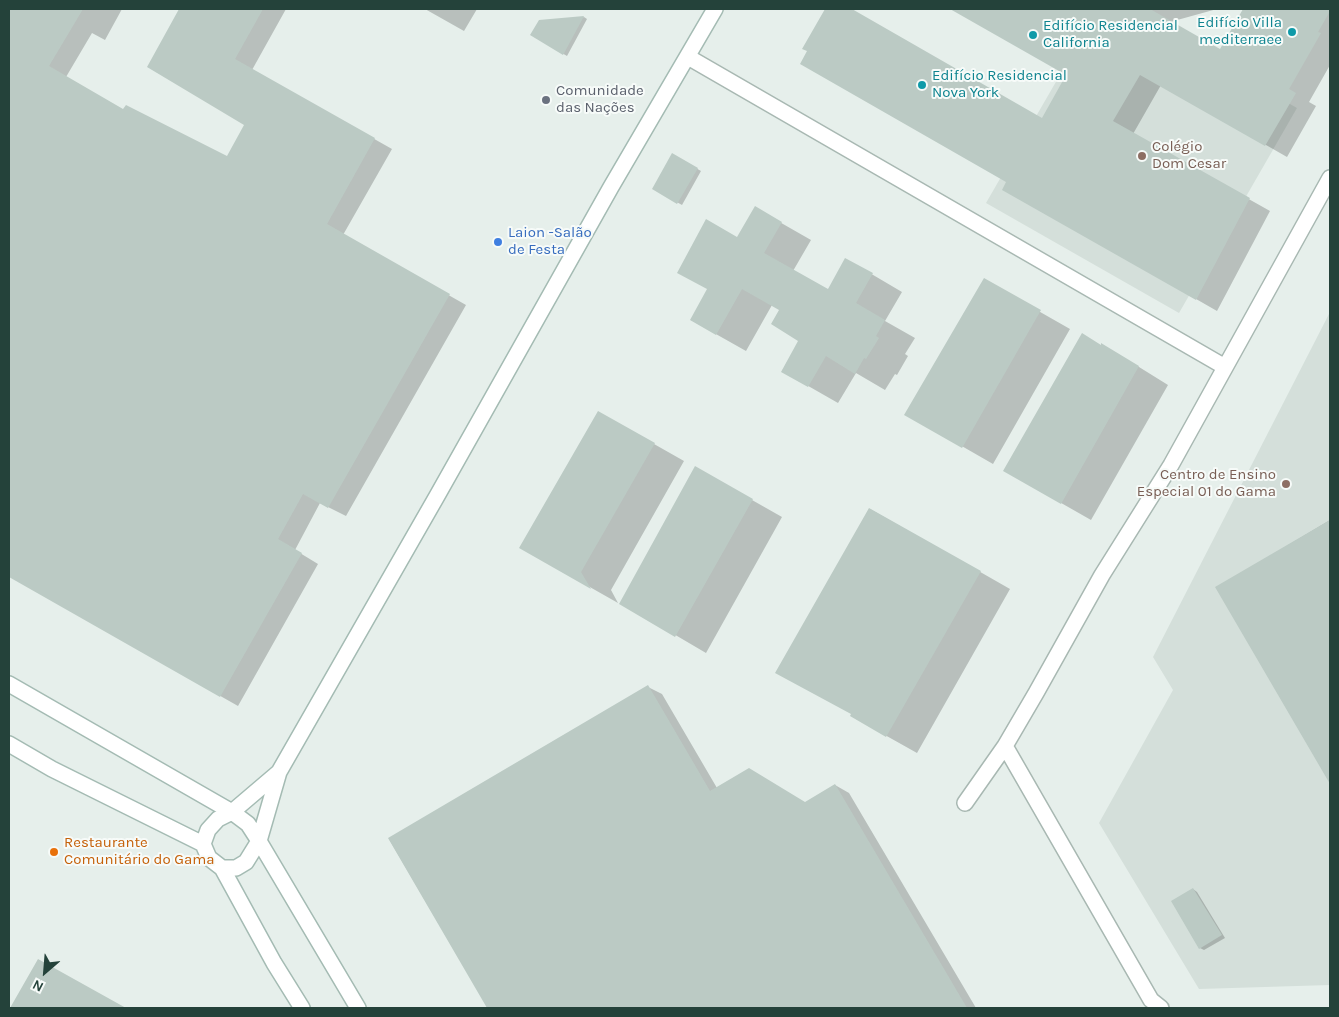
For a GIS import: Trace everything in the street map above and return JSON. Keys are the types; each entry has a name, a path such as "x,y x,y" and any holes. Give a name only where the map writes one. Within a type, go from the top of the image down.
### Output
{"street":[{"path":"222,868 236,868 246,862 259,841 279,772 611,187 715,9"},
{"path":"688,56 1225,367"},
{"path":"965,803 1004,746 1086,603 1171,464 1330,178"},
{"path":"9,684 232,812 248,824 358,1008"},
{"path":"9,744 52,769 203,844"},
{"path":"1004,746 1151,1000 1161,1008"},
{"path":"279,772 232,812 218,819 208,830 203,844 208,858 222,868 274,963 302,1008"}],"shaded area":[{"name":"Colégio Dom Cesar","path":"1098,9 1124,9 1297,108 1179,313 986,203"},
{"name":"Centro de Ensino Especial 01 do Gama","path":"1330,312 1330,985 1199,989 1099,823 1173,690 1153,657"}],"building":[{"path":"9,9 83,9 49,66 123,109 126,105 227,156 244,125 147,67 179,9 263,9 235,59 375,138 327,224 450,294 328,508 303,494 278,539 302,553 220,697 9,577"},
{"path":"825,9 852,9 1042,118 1066,75 950,9 1150,9 1220,49 1243,9 1330,9 1330,11 1318,32 1321,33 1289,89 1296,93 1265,146 1140,75 1113,121 1250,198 1196,300 1002,190 1006,182 800,64 807,51 802,49"},
{"path":"584,16 563,55 530,35 539,20"},
{"path":"672,153 698,168 677,204 652,189"},
{"path":"755,206 782,222 764,253 828,289 845,258 873,273 856,303 885,320 876,336 879,338 855,374 826,356 808,387 781,372 798,341 771,324 779,310 742,289 716,335 690,320 707,289 677,273 706,219 737,237"},
{"path":"984,278 1041,310 962,448 904,415"},
{"path":"1082,333 1139,366 1061,504 1003,471"},
{"path":"598,411 655,443 581,572 591,589 519,548"},
{"path":"695,466 753,499 675,637 619,604"},
{"path":"869,508 981,571 886,737 850,716 851,714 775,673"},
{"path":"1330,520 1330,784 1215,587"},
{"path":"648,685 710,791 749,768 805,802 835,784 967,1008 487,1008 388,838"},
{"path":"1193,888 1222,935 1199,949 1171,901"},
{"path":"38,959 126,1008 10,1008"}],"place":[{"name":"Edifício Villa mediterraee","path":"1292,32"},
{"name":"Edifício Residencial California","path":"1033,35"},
{"name":"Edifício Residencial Nova York","path":"922,85"},
{"name":"Comunidade das Nações","path":"546,100"},
{"name":"Colégio Dom Cesar","path":"1142,156"},
{"name":"Laion -Salão de Festa","path":"498,242"},
{"name":"Centro de Ensino Especial 01 do Gama","path":"1286,484"},
{"name":"Restaurante Comunitário do Gama","path":"54,852"}]}
